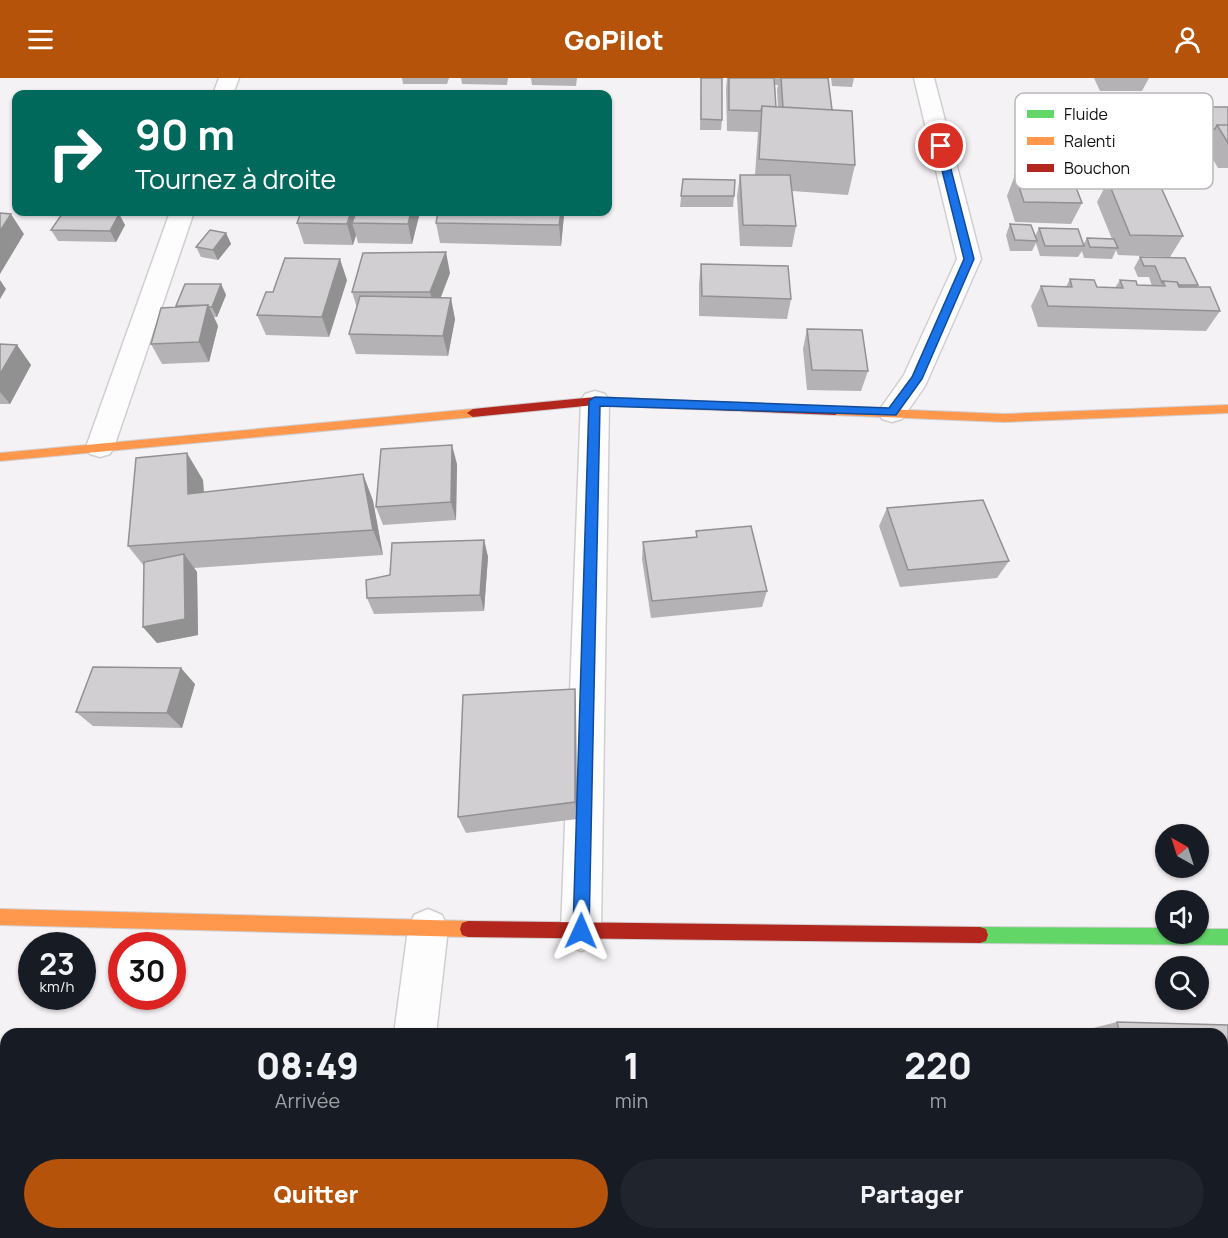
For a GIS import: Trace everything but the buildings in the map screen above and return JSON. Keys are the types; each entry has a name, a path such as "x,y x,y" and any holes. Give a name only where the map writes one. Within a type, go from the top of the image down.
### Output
{"street":[{"path":"892,412 916,379 969,259 924,78"},
{"path":"100,447 181,216"},
{"path":"581,931 595,401"},
{"path":"0,457 595,401 1004,418 1228,409"},
{"path":"0,917 428,929 1228,937"},
{"path":"416,1028 428,929"}],"traffic: fast":[{"path":"980,935 1228,937"}],"traffic: slow":[{"path":"835,411 1004,418 1228,409"},
{"path":"0,457 473,413"},
{"path":"0,917 468,929"}],"traffic: jam":[{"path":"473,413 595,401 835,411"},
{"path":"468,929 980,935"}],"route":[{"path":"581,931 595,401 892,412 916,379 969,259 941,146"}]}
